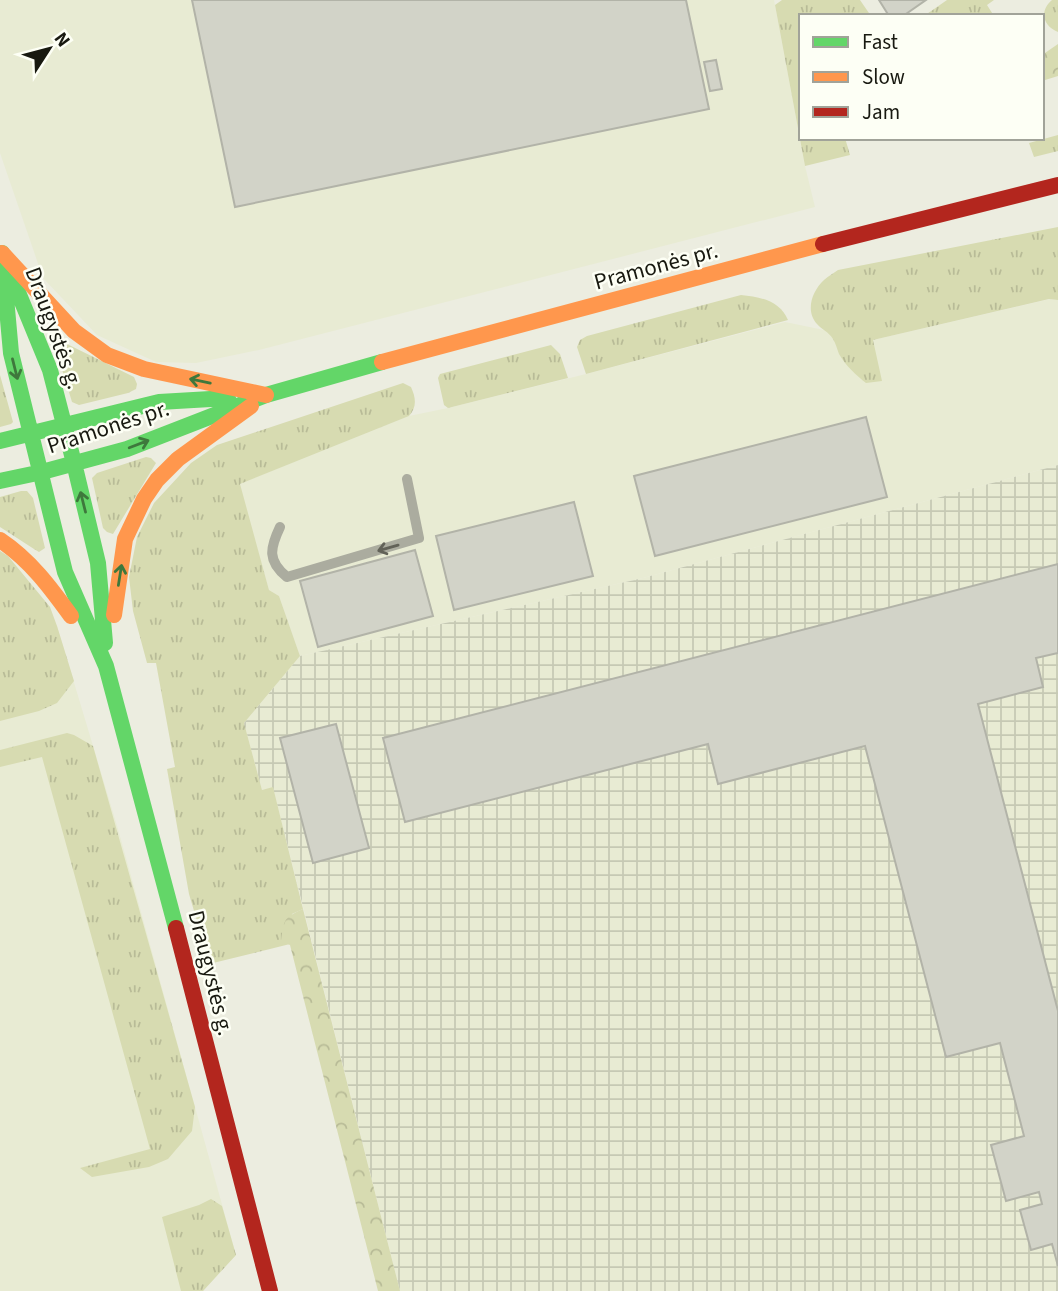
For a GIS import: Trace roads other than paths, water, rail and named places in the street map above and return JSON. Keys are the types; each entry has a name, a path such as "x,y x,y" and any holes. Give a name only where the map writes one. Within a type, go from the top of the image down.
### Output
{"main road":[{"name":"Pramonės pr.","path":"0,481 127,449 266,395 416,352 804,249 1055,188"},
{"path":"1,252 74,331 107,355 144,369 266,395"},
{"name":"Draugystės g.","path":"1,252 50,370 74,463 98,563 106,666"},
{"name":"Draugystės g.","path":"1,252 11,353 65,572 106,666 270,1291"},
{"name":"Pramonės pr.","path":"0,441 159,402 266,395"},
{"path":"106,666 125,539 144,499 157,480 178,459 266,395"},
{"path":"0,540 18,552 43,576 106,666"}],"lane":[{"path":"280,527 272,544 272,558 287,577 419,538 407,480"}]}
